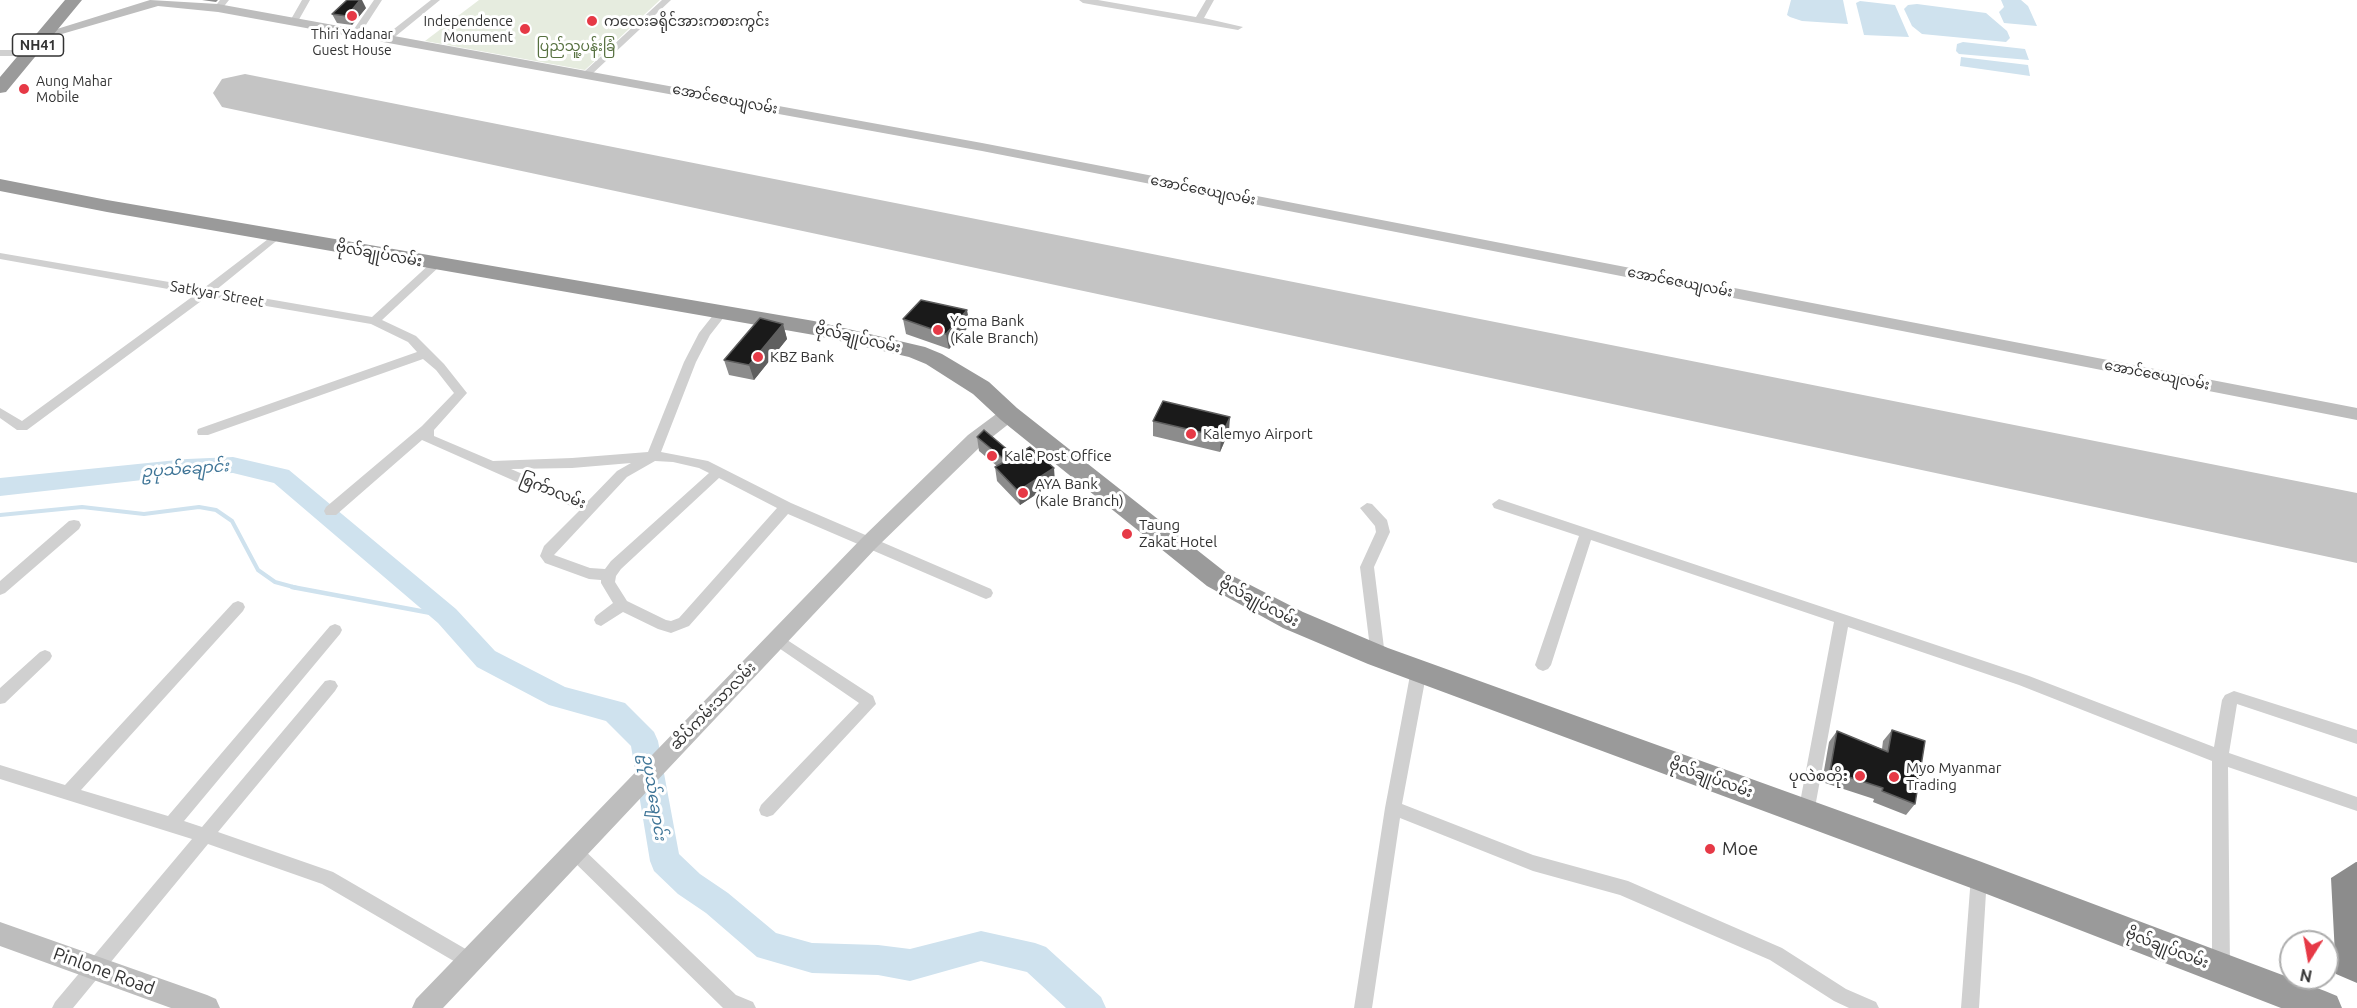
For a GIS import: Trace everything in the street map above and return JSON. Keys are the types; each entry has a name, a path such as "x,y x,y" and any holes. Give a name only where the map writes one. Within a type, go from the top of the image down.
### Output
{"highway":[{"name":"NH41","path":"0,88 48,34 74,0"},
{"name":"ဗိုလ်ချုပ်လမ်း","path":"0,185 276,236 722,312 847,335 916,352 934,359 981,388 1009,414 1216,579 1293,620 1378,656 1979,876 2325,1008"}],"street":[{"path":"294,21 306,0"},
{"path":"357,32 378,0"},
{"path":"388,38 436,0"},
{"path":"588,73 667,0"},
{"path":"1083,0 1238,27"},
{"path":"1199,20 1210,0"},
{"name":"အောင်ဇေယျလမ်း","path":"48,34 149,2 222,4 294,21 994,149 2357,414"},
{"path":"0,54 31,53"},
{"path":"0,412 22,427 206,292 276,236"},
{"name":"Satkyar Street","path":"0,256 374,321 412,339 425,354"},
{"path":"374,321 436,264"},
{"path":"652,456 690,362 705,333 722,312"},
{"path":"203,432 425,354 440,367 461,393 427,429 331,512"},
{"name":"ဆိပ်ကမ်းသာလမ်း","path":"425,1008 869,543 975,440 1009,414"},
{"name":"စြက်ာလမ်း","path":"427,429 428,439 441,446 493,465 589,508 622,474 652,456"},
{"path":"493,465 572,463 652,456 673,457 703,464 786,507 986,593"},
{"path":"718,472 616,565 609,575 608,583 622,605 663,625 671,627 684,622 786,507"},
{"path":"1499,504 2024,680 2220,757 2357,804"},
{"path":"589,508 549,550 548,556 550,559 589,573 609,575"},
{"path":"1367,508 1382,524 1383,532 1367,567 1378,656"},
{"path":"0,589 74,525"},
{"path":"1543,665 1587,532"},
{"path":"601,620 622,605"},
{"path":"68,793 238,608"},
{"path":"1806,813 1842,619"},
{"path":"171,825 335,630"},
{"path":"766,810 868,704 868,701 778,640"},
{"path":"0,698 45,656"},
{"path":"1364,1008 1393,808 1419,670"},
{"path":"61,1008 330,686"},
{"path":"2221,969 2220,757 2230,700 2234,696 2357,737"},
{"path":"0,772 204,835 327,878 470,961"},
{"path":"1393,808 1533,863 1622,887 1776,954 1840,995 1870,1008"},
{"path":"574,851 730,1002 747,1008"},
{"path":"1970,1008 1979,876"},
{"name":"Pinlone Road","path":"0,934 207,1008"}],"green space":[{"name":"ပြည်သူ့ပန်းခြံ","path":"479,0 660,0 585,70 425,41"}],"water":[{"path":"1791,0 1843,0 1848,24 1802,21 1790,17 1787,15"},
{"path":"2001,0 2021,0 2028,6 2037,26 2004,23 1999,12 2004,7"},
{"path":"1860,1 1895,5 1909,37 1864,35 1856,3"},
{"path":"1917,4 1986,13 2007,31 2010,38 2006,42 1922,34 1912,26 1904,9 1908,5"},
{"path":"1963,42 2025,49 2029,60 1959,54 1956,51 1957,44"},
{"path":"1961,57 2028,65 2030,76 1960,66"}],"building":[{"path":"347,0 360,0 347,16 332,14"},
{"path":"921,300 967,310 946,334 903,319"},
{"path":"760,318 783,324 749,365 724,360"},
{"path":"1163,401 1230,417 1221,437 1153,421"},
{"path":"984,430 1015,456 1030,447 1054,468 1018,491 995,467 1006,461 977,437"},
{"path":"1892,730 1925,741 1915,804 1882,791 1883,788 1830,771 1837,731 1888,752"}],"waterway":[{"name":"ဥပုသ်ချောင်း","path":"0,487 187,467 233,465 281,476 447,616 486,659 559,697 615,711 644,741 665,861 689,884 717,903 768,946 812,958 878,960 910,965 981,946 1035,958 1090,1008"},
{"path":"0,515 82,507 144,514 199,507 216,510 232,521 258,570 275,582 296,588"},
{"path":"292,587 296,588"},
{"path":"296,588 447,616"}],"runway":[{"path":"245,93 2357,528"}],"place":[{"name":"Thiri Yadanar Guest House","path":"352,16"},
{"name":"ကလေးခရိုင်အားကစားကွင်း","path":"592,21"},
{"name":"Independence Monument","path":"525,29"},
{"name":"Aung Mahar Mobile","path":"24,89"},
{"name":"Yoma Bank (Kale Branch)","path":"938,330"},
{"name":"KBZ Bank","path":"758,357"},
{"name":"Kalemyo Airport","path":"1191,434"},
{"name":"Kale Post Office","path":"992,456"},
{"name":"AYA Bank (Kale Branch)","path":"1023,493"},
{"name":"Taung Zakat Hotel","path":"1127,534"},
{"name":"ပုလဲစတိုး","path":"1860,776"},
{"name":"Myo Myanmar Trading","path":"1894,777"},
{"name":"Moe","path":"1710,849"}]}
